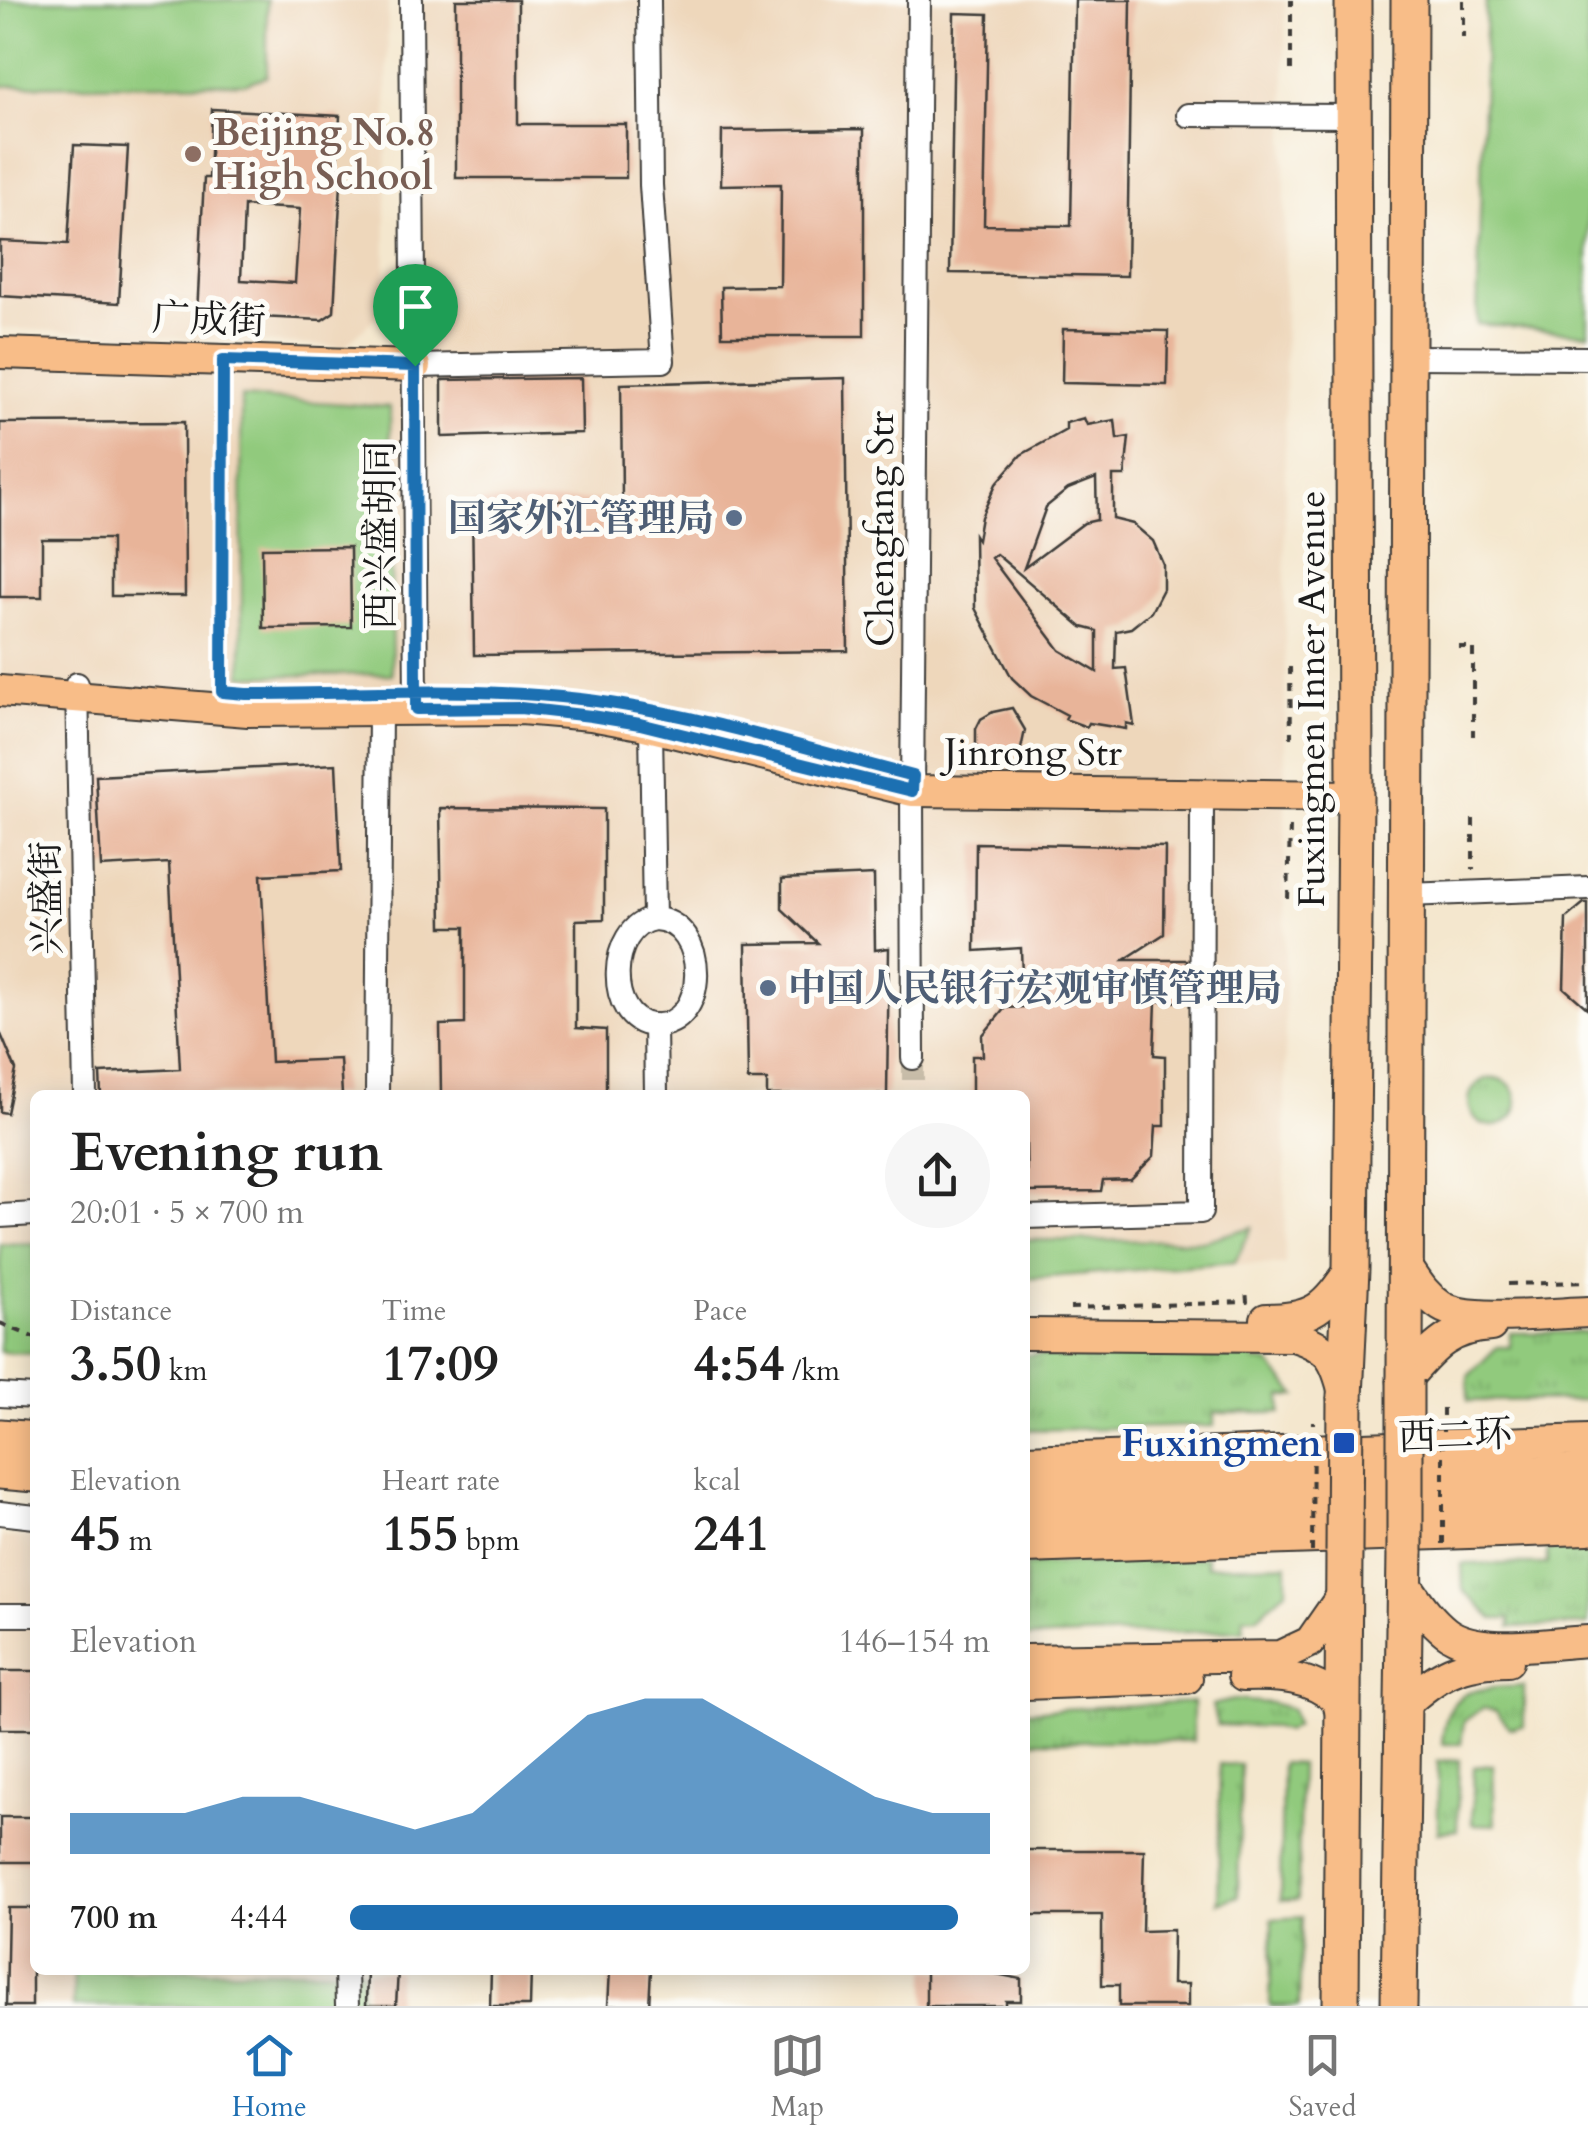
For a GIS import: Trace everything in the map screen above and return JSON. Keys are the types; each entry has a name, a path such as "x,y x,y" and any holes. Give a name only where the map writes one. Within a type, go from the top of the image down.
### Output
{"highway":[{"name":"Fuxingmen Inner Avenue","path":"1341,2006 1344,1593 1328,1552 1346,1397 1351,1269 1353,0"},
{"path":"1399,2006 1405,1567 1409,0"},
{"path":"0,1437 30,1440"},
{"path":"0,1471 30,1474"},
{"name":"西二环","path":"1030,1490 1588,1472"},
{"name":"西二环","path":"1030,1518 1588,1506"}],"main road":[{"name":"广成街","path":"0,353 415,366"},
{"path":"0,676 77,692 222,692 416,701 524,694 651,710 912,783 1354,787"},
{"name":"Jinrong Str","path":"0,691 77,692 248,711 380,710 416,701 520,708 652,727 912,783 1202,793 1354,787"},
{"path":"1405,1264 1424,1294 1444,1309 1466,1315 1588,1312"},
{"path":"1030,1316 1294,1320 1312,1314 1330,1298 1351,1269"},
{"path":"1405,1380 1434,1346 1468,1327 1588,1322"},
{"path":"1030,1334 1294,1336 1317,1344 1336,1362 1346,1397"},
{"path":"1030,1460 1588,1440"},
{"path":"1030,1548 1588,1528"},
{"path":"1405,1567 1427,1614 1460,1640 1478,1645 1588,1641"},
{"path":"1030,1660 1280,1656 1310,1642 1344,1593"},
{"path":"1404,1705 1429,1682 1450,1670 1480,1662 1588,1660"},
{"path":"1030,1684 1272,1675 1310,1682 1327,1691 1338,1700 1344,1723"}],"street":[{"name":"西兴盛胡同","path":"412,0 416,701"},
{"path":"415,366 663,361 652,185 649,0"},
{"name":"Chengfang Str","path":"913,1058 919,0"},
{"path":"1188,115 1353,116"},
{"path":"1408,357 1588,358"},
{"name":"兴盛街","path":"77,692 85,1090"},
{"path":"378,1090 380,710"},
{"path":"652,727 654,919"},
{"path":"1030,1217 1201,1212 1202,793"},
{"path":"1407,895 1588,888"},
{"path":"654,919 672,922 682,930 693,954 696,973 694,992 686,1010 673,1021 656,1025 638,1021 624,1004 618,966 631,932 654,919"},
{"path":"656,1025 656,1090"},
{"path":"0,1216 30,1214"},
{"path":"0,1394 30,1395"},
{"path":"0,1513 30,1516"},
{"path":"0,1615 30,1615"},
{"path":"346,1975 347,2006"}],"path":[{"path":"1290,70 1291,0"},
{"path":"1463,0 1463,37"},
{"path":"222,692 223,360"},
{"path":"1460,647 1474,647 1473,736"},
{"path":"1290,667 1290,738"},
{"path":"1473,818 1473,861"},
{"path":"1288,899 1290,826"},
{"path":"1508,1284 1588,1282"},
{"path":"1062,1308 1247,1302 1246,1288"},
{"path":"0,1323 30,1336"},
{"path":"1443,1403 1443,1544"},
{"path":"1313,1421 1328,1552"}],"shaded area":[{"name":"Beijing No.8 High School","path":"0,0 388,0 385,308 344,347 0,328"},
{"path":"411,0 1285,0 1285,1265 1030,1260 1030,1090 30,1090 30,1244 0,1243 0,353 414,365"},
{"path":"0,1537 30,1537 30,1975 72,1975 72,2006 0,2006"}],"green space":[{"path":"0,0 267,0 267,76 247,83 0,86"},
{"path":"1486,0 1588,0 1588,334 1477,324"},
{"path":"241,397 390,407 392,674 242,676"},
{"path":"1493,1078 1510,1085 1517,1102 1510,1119 1493,1126 1476,1119 1469,1102 1476,1085"},
{"path":"1252,1227 1235,1262 1030,1279 1030,1240 1203,1241"},
{"path":"30,1243 30,1353 0,1352 0,1244"},
{"path":"1588,1332 1588,1400 1468,1401 1468,1376 1497,1347 1510,1347 1510,1333"},
{"path":"1254,1353 1254,1361 1268,1362 1297,1396 1282,1396 1281,1413 1214,1413 1214,1426 1030,1430 1030,1355"},
{"path":"1588,1549 1588,1625 1510,1627 1510,1619 1493,1619 1463,1590 1462,1564 1547,1564 1547,1550"},
{"path":"1206,1557 1207,1566 1287,1564 1287,1589 1258,1616 1243,1617 1244,1630 1030,1638 1030,1565"},
{"path":"1524,1686 1524,1726 1510,1728 1496,1711 1483,1708 1464,1721 1461,1744 1442,1744 1449,1710 1466,1694"},
{"path":"1233,1700 1292,1709 1296,1725 1286,1731 1217,1725 1212,1705"},
{"path":"1193,1702 1193,1741 1030,1741 1030,1711"},
{"path":"1459,1760 1457,1830 1438,1832 1438,1761"},
{"path":"1282,1763 1300,1764 1298,1900 1280,1901"},
{"path":"1220,1764 1241,1765 1238,1896 1218,1903"},
{"path":"1493,1765 1495,1825 1472,1824 1474,1767"},
{"path":"1302,1917 1299,2006 1270,2006 1272,1919"},
{"path":"74,1975 362,1975 361,2006 73,2006"}],"building":[{"path":"456,0 518,0 518,124 626,124 626,178 456,178"},
{"path":"1075,0 1131,0 1127,276 950,273 954,13 988,14 984,225 1071,226"},
{"path":"212,109 340,116 336,183 341,183 334,312 322,320 197,314 204,178 209,178","holes":["244,206 300,209 295,283 241,280"]},
{"path":"864,129 864,336 722,336 721,287 780,286 781,184 721,185 722,131"},
{"path":"74,145 128,147 119,303 0,296 0,241 68,244"},
{"path":"1063,329 1168,331 1167,385 1062,383"},
{"path":"581,378 582,433 442,437 442,380"},
{"name":"国家外汇管理局","path":"845,378 848,651 474,655 472,502 622,500 621,384"},
{"path":"1084,418 1087,425 1115,420 1117,439 1129,437 1125,476 1113,476 1113,519 1133,524 1153,541 1163,564 1163,589 1151,612 1131,628 1116,631 1115,669 1126,668 1134,725 1126,723 1126,729 1089,723 1087,727 1065,719 1067,715 1031,696 1012,678 975,608 974,535 977,540 981,517 996,484 1021,455 1066,430 1066,423","holes":["1096,478 1097,520 1084,523 1024,568 1046,507 1068,489","996,554 1082,627 1097,631 1097,672 1060,650 991,558"]},
{"path":"184,422 185,596 111,596 111,539 42,539 42,597 0,597 0,423"},
{"path":"350,547 351,627 263,628 262,548"},
{"path":"1012,708 1025,730 1021,749 1006,760 976,760 976,729 981,719"},
{"path":"336,764 341,871 261,875 271,1062 340,1059 342,1090 101,1090 100,1073 180,1069 169,863 101,867 96,776"},
{"path":"440,808 604,809 604,919 576,920 576,1028 606,1030 606,1090 441,1090 440,1025 465,1024 465,927 442,927"},
{"path":"976,843 1165,847 1164,934 1124,960 1187,960 1186,1002 1156,1001 1154,1055 1165,1056 1165,1126 1156,1126 1154,1156 1131,1179 1103,1180 1101,1191 1030,1192 1030,1090 972,1090 972,1056 983,1056 982,1036 1005,1008 1023,1007 1021,948 975,951"},
{"path":"874,875 875,950 889,948 887,1090 767,1090 767,1080 748,1080 746,944 818,943 782,909 782,879"},
{"path":"1588,903 1588,1009 1564,988 1566,918"},
{"path":"0,1032 16,1070 7,1113 0,1112"},
{"path":"0,1671 30,1671 30,1729 0,1729"},
{"path":"0,1817 30,1817 30,1862 0,1862"},
{"path":"1030,1850 1144,1850 1142,1931 1173,1930 1172,1984 1188,1984 1188,2006 1119,2006 1119,1985 1102,1985 1102,1915 1030,1915"},
{"path":"8,1908 30,1908 32,2006 6,2006"},
{"path":"367,1975 398,1975 396,2006 366,2006"},
{"path":"491,1975 531,1975 530,2006 490,2006"},
{"path":"610,1975 651,1975 649,2006 608,2006"},
{"path":"926,1975 1001,1975 1021,1979 1021,2001 1006,2001 1006,2006 926,2006"}],"tunnel":[{"path":"913,1058 913,1090"}],"place":[{"name":"Beijing No.8 High School","path":"193,154"},
{"name":"国家外汇管理局","path":"734,518"},
{"name":"中国人民银行宏观审慎管理局","path":"768,988"},
{"name":"Fuxingmen","path":"1344,1443"}],"route":[{"path":"415,366 223,360 222,692 246,694 416,694 524,694 582,699 651,710 913,776 912,791 640,724 520,708 416,709 416,694 416,584 415,366"}]}
